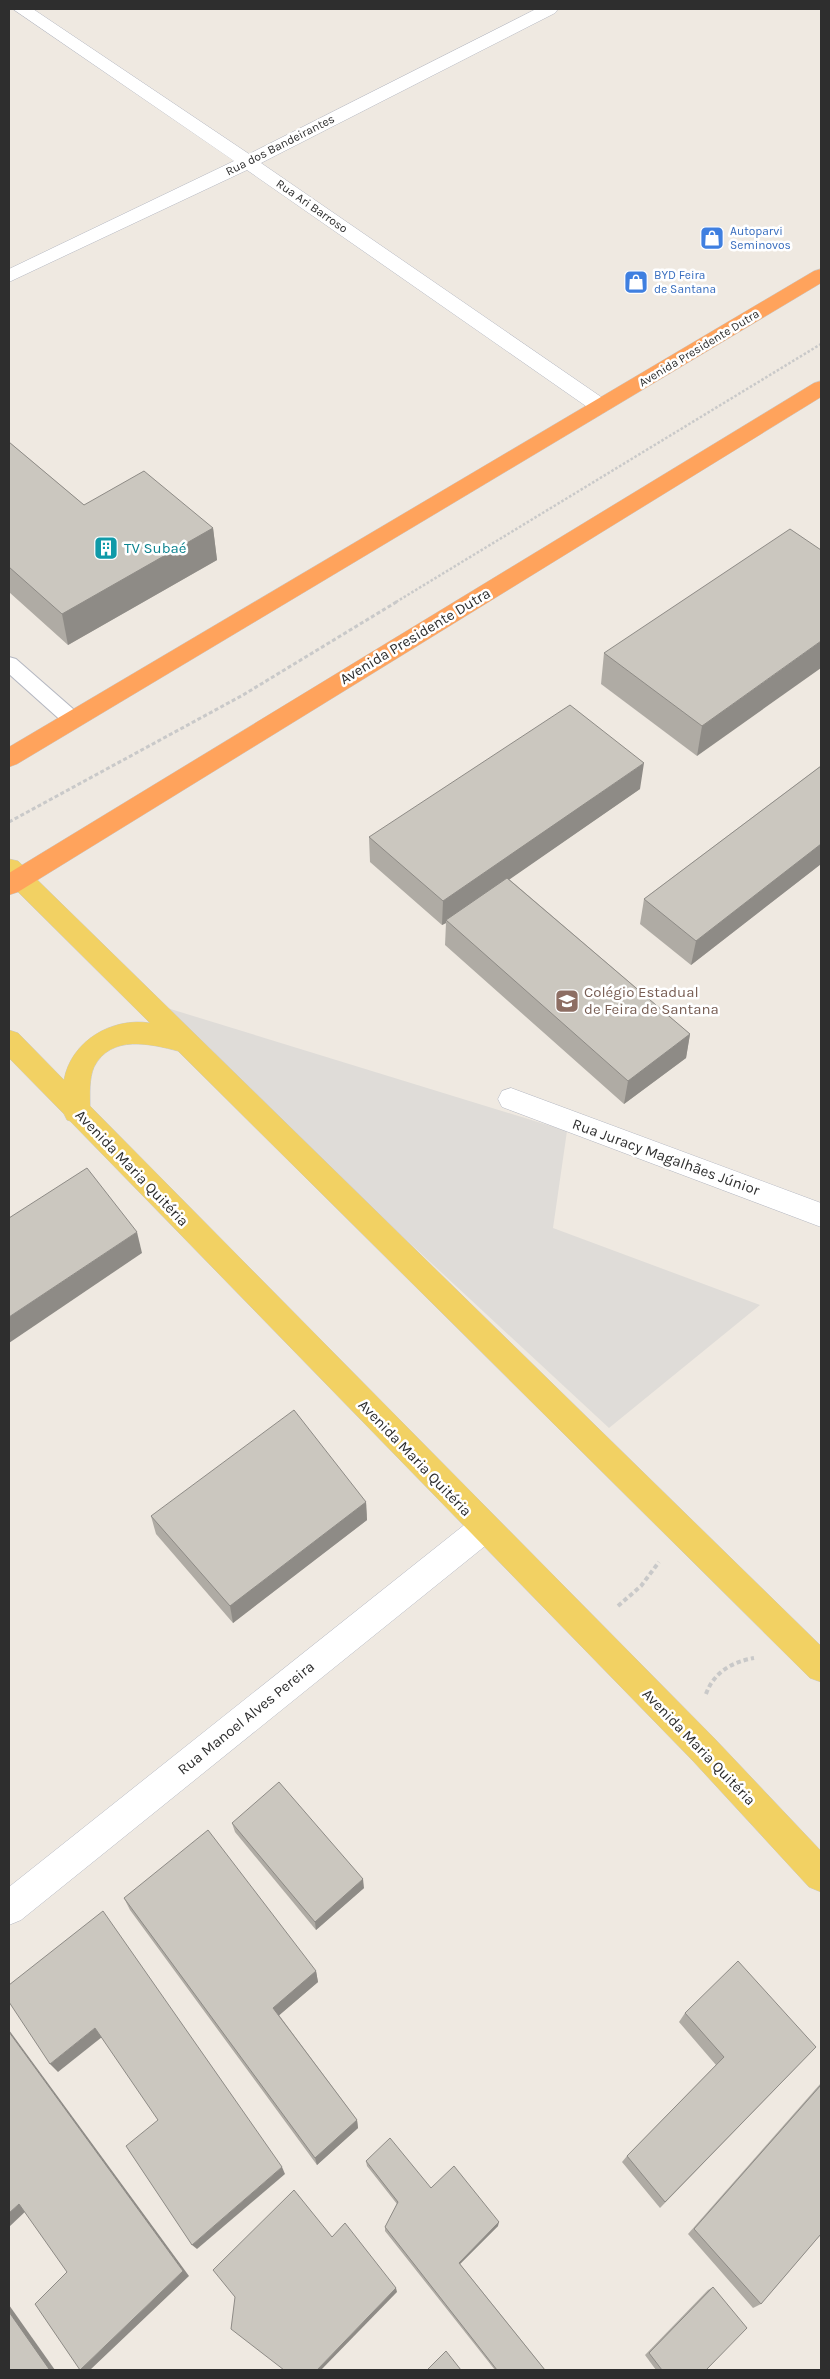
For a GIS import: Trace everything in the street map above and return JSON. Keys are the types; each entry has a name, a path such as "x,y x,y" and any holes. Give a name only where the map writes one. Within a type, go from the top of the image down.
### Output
{"highway":[{"name":"Avenida Presidente Dutra","path":"9,758 821,275"},
{"name":"Avenida Presidente Dutra","path":"12,877 821,388"}],"main road":[{"path":"12,877 183,1042 815,1662"},
{"path":"76,1112 78,1076 84,1060 97,1046 120,1035 144,1033 183,1042"},
{"name":"Avenida Maria Quitéria","path":"9,1041 76,1112 704,1750 821,1875"}],"street":[{"name":"Rua Ari Barroso","path":"22,9 248,162 600,406"},
{"name":"Rua dos Bandeirantes","path":"9,276 248,162 550,9"},
{"name":"Rua Juracy Magalhães Júnior","path":"511,1099 821,1215"},
{"name":"Rua Manoel Alves Pereira","path":"9,1908 484,1528"}],"lane":[{"path":"9,664 73,720"}],"path":[{"path":"9,822 243,696 821,344"},
{"path":"579,1625 625,1601 651,1576 674,1523"},
{"path":"704,1750 703,1705 708,1688 723,1670 736,1661 754,1658 815,1662"}],"shaded area":[{"path":"151,1003 567,1131 553,1228 760,1305 609,1428"}],"building":[{"name":"TV Subaé","path":"9,442 84,505 144,471 213,528 62,614 9,567"},
{"path":"790,529 821,550 821,641 702,726 604,653"},
{"path":"570,705 644,763 443,901 369,837"},
{"path":"821,766 821,844 696,941 644,899"},
{"path":"507,878 690,1034 628,1081 446,920"},
{"path":"87,1168 137,1232 9,1317 9,1218"},
{"path":"294,1410 366,1502 230,1606 151,1516"},
{"path":"279,1782 363,1879 315,1922 232,1823"},
{"path":"208,1830 316,1971 273,2008 357,2120 315,2158 124,1898"},
{"path":"103,1911 282,2167 192,2245 126,2146 158,2120 95,2028 50,2064 9,2002 9,1985"},
{"path":"738,1961 816,2047 665,2202 627,2156 724,2057 685,2013"},
{"path":"9,2032 183,2271 80,2370 35,2304 67,2272 19,2204 9,2213"},
{"path":"821,2085 821,2234 761,2304 694,2229"},
{"path":"390,2138 431,2188 454,2166 499,2222 459,2263 545,2370 497,2370 385,2227 398,2202 366,2161"},
{"path":"294,2190 332,2237 345,2223 396,2288 317,2370 284,2370 231,2329 235,2297 213,2270"},
{"path":"713,2287 747,2328 706,2370 662,2370 649,2353"},
{"path":"9,2312 49,2369 48,2370 9,2370"},
{"path":"446,2351 461,2370 427,2370"}],"place":[{"name":"Autoparvi Seminovos","path":"712,238"},
{"name":"BYD Feira de Santana","path":"636,282"},
{"name":"TV Subaé","path":"106,548"},
{"name":"Colégio Estadual de Feira de Santana","path":"567,1001"}]}
